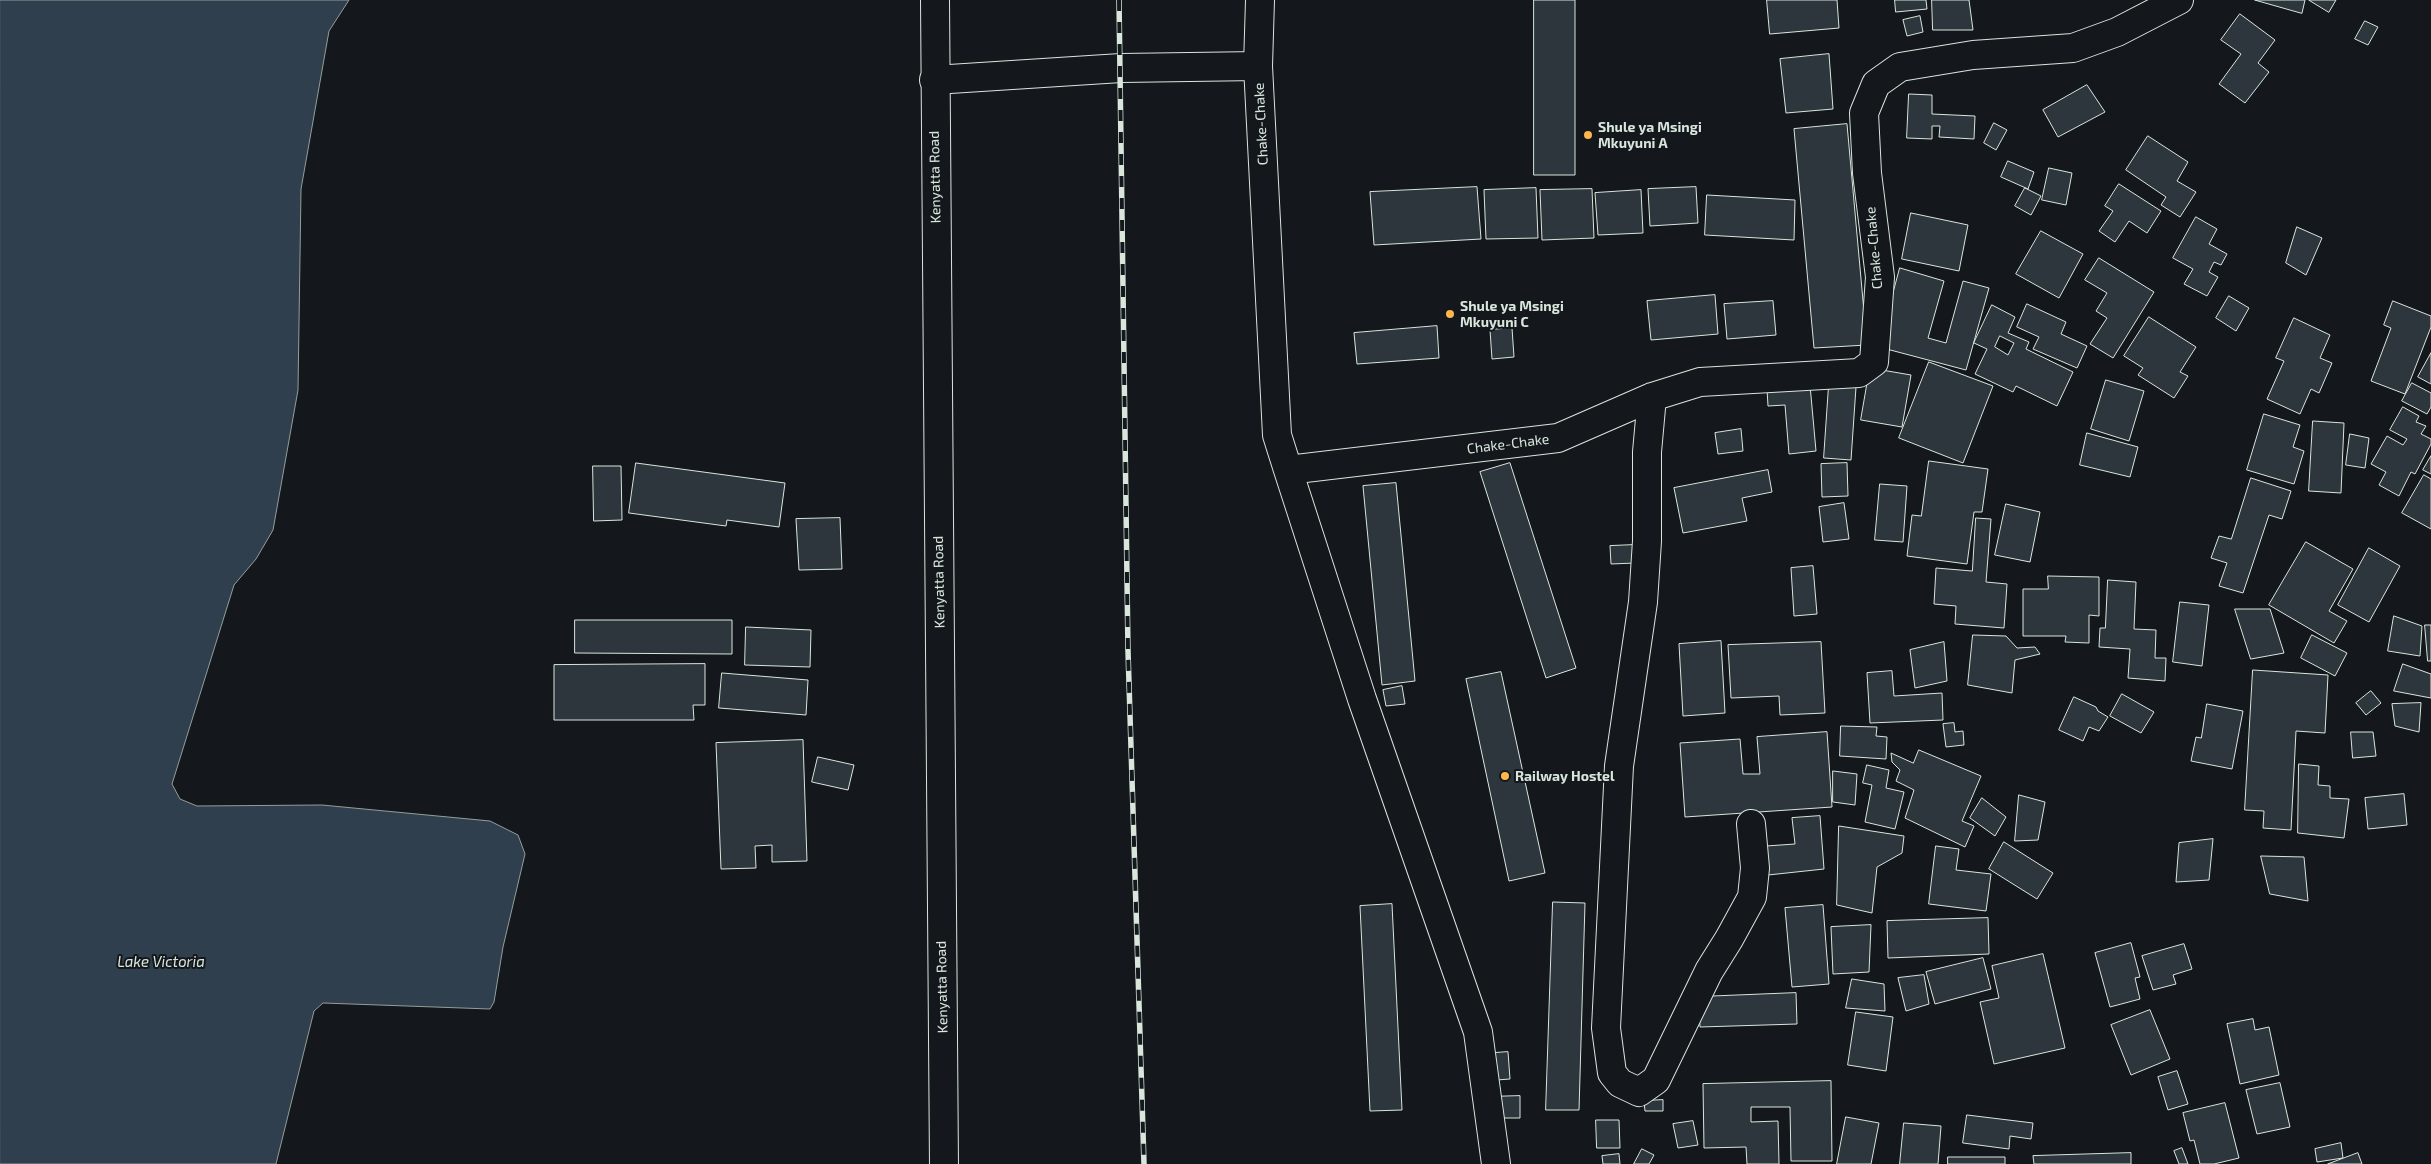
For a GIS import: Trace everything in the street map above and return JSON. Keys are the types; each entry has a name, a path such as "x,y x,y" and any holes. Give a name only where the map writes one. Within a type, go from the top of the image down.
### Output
{"main road":[{"name":"Kenyatta Road","path":"935,0 934,80 944,1164"},
{"path":"1258,66 1260,0"},
{"name":"Chake-Chake","path":"934,80 1121,68 1258,66 1277,435 1288,470 1558,438 1652,397 1700,382 1859,373 1874,362 1880,277 1867,173 1864,113 1876,84 1900,67 1973,55 2073,48 2116,32 2179,0"},
{"path":"1652,397 1647,452 1647,541 1643,602 1619,766 1606,1028 1612,1073 1620,1083 1639,1092 1656,1080 1709,971 1752,897 1755,868 1751,824"},
{"path":"1288,470 1362,699 1478,1032 1496,1164"}],"water":[{"name":"Lake Victoria","path":"0,0 349,0 329,31 301,189 298,390 273,530 256,559 234,585 172,784 180,799 197,806 322,805 490,821 518,835 525,854 503,947 494,1002 490,1009 323,1003 314,1011 276,1164 0,1164"}],"building":[{"path":"1534,0 1575,0 1575,175 1534,175"},
{"path":"1767,0 1837,0 1839,28 1770,34"},
{"path":"1895,0 1926,0 1927,9 1896,12"},
{"path":"1932,0 1969,0 1973,30 1933,30"},
{"path":"2255,0 2305,0 2302,13"},
{"path":"2309,0 2336,0 2329,12"},
{"path":"2240,14 2275,40 2258,63 2269,72 2245,103 2219,84 2241,54 2221,40"},
{"path":"1920,16 1923,32 1907,36 1903,20"},
{"path":"2365,21 2378,27 2368,45 2355,39"},
{"path":"1829,54 1833,109 1786,113 1780,59"},
{"path":"2087,85 2105,112 2058,137 2043,110"},
{"path":"1909,94 1932,95 1932,114 1975,116 1974,139 1939,137 1940,126 1932,126 1932,139 1907,138"},
{"path":"1994,123 2007,130 1996,150 1984,143"},
{"path":"1847,124 1867,345 1814,348 1794,129"},
{"path":"2148,136 2188,162 2177,181 2196,192 2180,217 2161,205 2166,197 2126,170"},
{"path":"2008,161 2034,172 2028,189 2001,177"},
{"path":"2049,168 2072,173 2066,205 2042,200"},
{"path":"2119,184 2161,211 2147,233 2129,221 2115,242 2099,231 2113,211 2105,206"},
{"path":"1477,187 1481,239 1374,245 1370,192"},
{"path":"1696,187 1698,223 1650,226 1648,189"},
{"path":"1536,188 1538,238 1486,239 1484,190"},
{"path":"2025,188 2041,196 2031,215 2015,206"},
{"path":"1592,189 1594,238 1542,240 1540,190"},
{"path":"1641,190 1643,233 1598,235 1595,193"},
{"path":"1707,195 1795,200 1794,240 1705,235"},
{"path":"1911,213 1968,225 1959,271 1902,259"},
{"path":"2196,217 2217,229 2209,244 2227,254 2221,265 2214,262 2209,272 2218,277 2207,296 2184,284 2193,269 2173,258"},
{"path":"2297,227 2322,238 2306,275 2286,263"},
{"path":"2041,231 2083,254 2059,298 2016,274"},
{"path":"2099,258 2154,292 2113,358 2090,344 2107,318 2096,311 2107,293 2085,280"},
{"path":"1900,268 1944,281 1928,338 1946,343 1963,281 1989,288 1966,370 1879,347"},
{"path":"1715,295 1718,334 1651,340 1647,301"},
{"path":"2229,296 2249,308 2236,331 2216,318"},
{"path":"1773,301 1776,335 1727,339 1724,304"},
{"path":"2393,301 2431,316 2431,327 2405,394 2371,381 2391,328 2384,325"},
{"path":"2027,304 2066,322 2061,334 2087,346 2077,368 2033,349 2039,337 2017,327"},
{"path":"1992,305 2015,317 2008,333 2029,342 2026,349 2073,372 2057,406 2016,386 2013,392 1975,374 1987,349 1974,343","holes":["2000,336 2014,343 2008,355 1995,347"]},
{"path":"2149,317 2196,347 2180,372 2188,376 2174,398 2138,375 2143,368 2124,356"},
{"path":"2294,318 2330,335 2320,358 2332,363 2319,393 2311,389 2300,414 2267,399 2284,361 2276,358"},
{"path":"1437,326 1439,358 1357,364 1354,333"},
{"path":"1512,328 1514,357 1492,359 1490,330"},
{"path":"2431,353 2431,384 2418,377"},
{"path":"1929,362 1993,386 1963,463 1899,438"},
{"path":"1870,368 1911,375 1902,427 1861,420"},
{"path":"2106,380 2144,391 2129,441 2091,429"},
{"path":"2412,383 2431,393 2431,407 2427,414 2402,401"},
{"path":"1810,385 1816,451 1789,454 1785,405 1768,406 1767,389"},
{"path":"1829,385 1856,387 1851,460 1824,458"},
{"path":"2403,407 2419,416 2416,422 2426,426 2421,434 2431,439 2431,444 2415,474 2411,472 2399,496 2379,485 2386,472 2371,464 2387,436 2403,445 2407,439 2390,430"},
{"path":"2264,414 2300,425 2293,447 2304,451 2294,484 2247,470"},
{"path":"2313,421 2344,423 2341,493 2309,491"},
{"path":"1741,429 1743,451 1718,454 1715,433"},
{"path":"2087,433 2138,447 2130,477 2080,465"},
{"path":"2350,434 2369,438 2365,468 2346,465"},
{"path":"2431,456 2431,474 2423,470"},
{"path":"1929,461 1988,469 1982,512 1974,512 1967,564 1907,556 1912,515 1921,516"},
{"path":"636,463 785,483 779,527 727,520 726,526 629,513"},
{"path":"1510,463 1576,668 1546,678 1480,472"},
{"path":"1847,463 1848,496 1822,497 1821,464"},
{"path":"593,466 621,466 622,520 594,521"},
{"path":"1768,470 1772,492 1742,498 1747,521 1683,533 1674,488"},
{"path":"2424,475 2431,479 2431,529 2402,513"},
{"path":"2251,478 2291,491 2282,519 2269,515 2243,593 2219,586 2227,563 2211,558 2219,536 2231,539"},
{"path":"1396,483 1415,681 1382,685 1363,486"},
{"path":"1880,484 1907,486 1903,542 1875,540"},
{"path":"1844,503 1849,539 1823,542 1819,507"},
{"path":"2006,504 2040,512 2030,562 1995,555"},
{"path":"840,518 842,569 799,570 796,519"},
{"path":"1976,518 1991,519 1986,582 2007,584 2004,628 1955,624 1956,606 1934,604 1936,568 1972,571"},
{"path":"2306,542 2353,569 2329,611 2347,621 2334,643 2269,605"},
{"path":"1634,545 1635,563 1611,564 1610,546"},
{"path":"2369,548 2400,566 2369,622 2338,605"},
{"path":"1813,566 1817,614 1794,616 1791,568"},
{"path":"2048,576 2099,577 2099,616 2089,615 2089,643 2065,642 2066,636 2023,636 2023,589 2048,589"},
{"path":"2108,580 2136,582 2134,629 2156,630 2155,658 2166,658 2165,681 2128,678 2130,649 2099,647 2100,628 2105,628"},
{"path":"2180,602 2209,605 2202,666 2173,662"},
{"path":"2235,609 2270,609 2284,653 2251,659"},
{"path":"2394,616 2422,626 2420,656 2388,651"},
{"path":"575,620 732,620 732,654 575,653"},
{"path":"2425,625 2431,625 2431,661 2428,661"},
{"path":"746,627 811,630 810,667 745,665"},
{"path":"1973,635 2006,636 2017,648 2035,647 2040,654 2015,660 2012,693 1968,685"},
{"path":"2312,635 2347,653 2335,676 2301,658"},
{"path":"1721,641 1725,713 1683,716 1679,644"},
{"path":"1821,642 1825,713 1780,715 1779,696 1731,698 1728,645"},
{"path":"1944,642 1947,681 1915,688 1910,650"},
{"path":"705,664 705,705 693,705 694,720 554,720 554,665"},
{"path":"2403,664 2431,674 2431,698 2394,691"},
{"path":"2253,670 2328,675 2325,733 2296,731 2291,830 2263,828 2264,811 2245,810"},
{"path":"1892,671 1894,696 1942,693 1943,720 1870,723 1867,673"},
{"name":"Railway Hostel","path":"1501,672 1545,873 1509,881 1466,679"},
{"path":"722,673 808,680 806,715 719,708"},
{"path":"1402,686 1405,704 1386,706 1383,690"},
{"path":"2371,691 2381,703 2366,715 2356,703"},
{"path":"2122,694 2154,712 2141,733 2110,716"},
{"path":"2074,697 2096,707 2098,711 2108,717 2099,731 2089,727 2083,741 2059,730"},
{"path":"2421,703 2419,732 2395,726 2392,704"},
{"path":"2207,704 2243,711 2232,769 2191,761 2196,737 2201,738"},
{"path":"1954,723 1955,732 1963,731 1964,745 1946,747 1943,724"},
{"path":"1841,726 1877,727 1876,736 1887,737 1886,759 1840,756"},
{"path":"1827,732 1832,807 1685,817 1680,743 1740,739 1743,774 1760,774 1757,737"},
{"path":"2351,732 2373,732 2376,756 2353,758"},
{"path":"803,740 807,861 772,862 772,845 755,846 756,868 721,869 716,743"},
{"path":"1919,750 1981,776 1962,821 1974,826 1965,847 1905,818 1914,790 1896,781 1900,770 1892,762 1891,753 1913,763"},
{"path":"818,757 854,765 848,790 812,782"},
{"path":"2299,764 2319,766 2318,785 2330,786 2330,798 2349,799 2344,838 2298,833"},
{"path":"1867,765 1889,770 1886,788 1904,792 1895,829 1865,822 1872,785 1863,783"},
{"path":"1833,771 1857,774 1855,805 1833,802"},
{"path":"2404,794 2407,825 2368,829 2365,798"},
{"path":"2019,795 2045,802 2038,840 2015,841"},
{"path":"1982,798 2006,817 1995,836 1970,818"},
{"path":"1820,816 1824,869 1768,875 1766,846 1795,844 1792,818"},
{"path":"1839,826 1904,836 1902,853 1877,867 1872,913 1837,905"},
{"path":"2213,839 2209,880 2176,882 2179,843"},
{"path":"2004,842 2053,873 2037,899 1989,869"},
{"path":"1936,846 1959,849 1956,870 1991,874 1986,911 1929,904"},
{"path":"2261,856 2304,857 2308,901 2270,894"},
{"path":"1553,902 1585,903 1579,1110 1546,1110"},
{"path":"1392,904 1402,1110 1370,1111 1360,906"},
{"path":"1823,905 1829,984 1792,987 1785,908"},
{"path":"1988,918 1989,954 1888,958 1887,921"},
{"path":"1871,925 1869,972 1833,974 1831,927"},
{"path":"2131,943 2140,977 2135,978 2140,999 2110,1007 2095,953"},
{"path":"2184,944 2192,969 2173,975 2176,984 2153,990 2142,956"},
{"path":"2043,954 2065,1048 1994,1064 1980,1002 1999,998 1992,966"},
{"path":"1983,958 1991,989 1935,1004 1926,972"},
{"path":"1924,975 1929,1004 1906,1011 1898,978"},
{"path":"1852,979 1884,984 1885,1011 1846,1008"},
{"path":"1796,993 1797,1024 1700,1027 1698,997"},
{"path":"2150,1010 2170,1059 2131,1075 2111,1025"},
{"path":"1856,1012 1893,1017 1886,1071 1848,1065"},
{"path":"2253,1019 2255,1030 2269,1027 2279,1075 2240,1084 2227,1024"},
{"path":"1508,1052 1510,1079 1483,1081 1481,1054"},
{"path":"2177,1071 2188,1104 2168,1110 2158,1077"},
{"path":"1831,1081 1832,1161 1791,1161 1790,1107 1751,1107 1751,1122 1778,1121 1779,1164 1747,1164 1746,1147 1704,1148 1703,1084"},
{"path":"2280,1083 2290,1127 2257,1134 2246,1090"},
{"path":"1520,1096 1520,1118 1488,1118 1487,1097"},
{"path":"1663,1100 1663,1111 1645,1111 1644,1101"},
{"path":"2225,1103 2239,1158 2214,1164 2200,1164 2194,1140 2190,1141 2183,1113"},
{"path":"1967,1115 2033,1123 2031,1139 2010,1136 2009,1149 1963,1143"},
{"path":"1846,1117 1879,1123 1871,1164 1837,1164"},
{"path":"1596,1120 1619,1120 1620,1148 1597,1148"},
{"path":"1693,1121 1698,1145 1678,1148 1673,1124"},
{"path":"1904,1123 1941,1126 1938,1164 1900,1164"},
{"path":"2341,1143 2343,1158 2317,1162 2315,1149"},
{"path":"2182,1148 2188,1164 2179,1164 2174,1151"},
{"path":"1642,1149 1654,1155 1649,1164 1634,1164"},
{"path":"2131,1153 2131,1164 2034,1164 2033,1156"},
{"path":"2358,1153 2362,1164 2328,1164"},
{"path":"1619,1154 1620,1164 1603,1164 1602,1156"},
{"path":"1948,1157 2005,1157 2005,1164 1948,1164"}],"railway":[{"path":"1119,0 1128,651 1144,1164"}],"place":[{"name":"Shule ya Msingi Mkuyuni A","path":"1588,135"},
{"name":"Shule ya Msingi Mkuyuni C","path":"1450,314"},
{"name":"Railway Hostel","path":"1505,776"}]}
